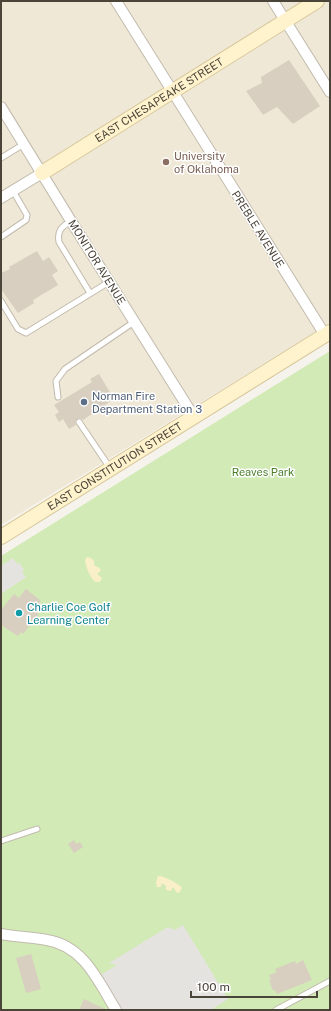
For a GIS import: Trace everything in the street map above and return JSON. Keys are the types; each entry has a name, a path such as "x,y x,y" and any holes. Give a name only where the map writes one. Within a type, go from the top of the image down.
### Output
{"main road":[{"name":"EAST CHESAPEAKE STREET","path":"42,173 317,1"},
{"name":"EAST CONSTITUTION STREET","path":"1,537 327,334"}],"street":[{"name":"PREBLE AVENUE","path":"116,1 327,334"},
{"path":"273,1 330,92"},
{"name":"MONITOR AVENUE","path":"1,107 194,416"},
{"name":"EAST CHESAPEAKE STREET","path":"1,198 42,173"},
{"path":"1,934 49,940 62,943 73,949 81,956 116,1010"}],"lane":[{"path":"1,158 24,144"},
{"path":"1,237 26,220 27,215 13,191"},
{"path":"71,221 61,227 58,234 59,242 90,294"},
{"path":"1,301 18,329 26,333 109,282"},
{"path":"58,397 56,381 65,369 134,322"},
{"path":"80,422 110,469"},
{"path":"1,841 37,829"},
{"path":"276,1010 330,981"}],"shaded area":[{"name":"University of Oklahoma","path":"1,1 330,1 330,323 1,525"},
{"path":"13,558 17,564 19,562 24,570 22,572 26,577 1,594 1,566"},
{"path":"183,925 228,999 211,1010 111,1010 92,980 117,965 109,963 168,927 175,930"}],"green space":[{"name":"Reaves Park","path":"330,351 330,1010 1,1010 1,556"}],"sand":[{"path":"87,557 91,558 94,561 94,565 101,570 97,574 102,578 100,582 94,581 90,575 85,562"},
{"path":"158,876 167,878 181,886 182,888 179,893 176,892 173,887 171,891 166,890 166,886 162,883 161,887 157,887 156,883"}],"building":[{"path":"289,60 320,106 293,124 277,107 263,115 246,91 262,83 261,77"},
{"path":"37,251 43,261 49,257 58,271 52,275 58,285 33,300 34,303 18,313 1,289 1,273 10,269 9,267"},
{"name":"Norman Fire Department Station 3","path":"99,374 114,399 83,420 80,418 77,419 75,421 76,425 69,429 63,419 59,422 55,415 59,412 54,405 92,382 90,379"},
{"name":"Charlie Coe Golf Learning Center","path":"26,589 41,601 38,604 41,607 37,613 39,614 23,634 21,632 18,636 1,625 1,610 14,594 19,598"},
{"path":"74,840 76,844 80,842 83,847 74,853 68,844"},
{"path":"31,954 41,989 26,993 16,958"},
{"path":"303,960 312,980 277,994 275,990 273,991 269,980 271,980 269,975 277,972 275,969 295,961 296,964"},
{"path":"84,999 107,1010 79,1010"}],"place":[{"name":"University of Oklahoma","path":"166,162"},
{"name":"Norman Fire Department Station 3","path":"84,402"},
{"name":"Charlie Coe Golf Learning Center","path":"19,613"}]}
